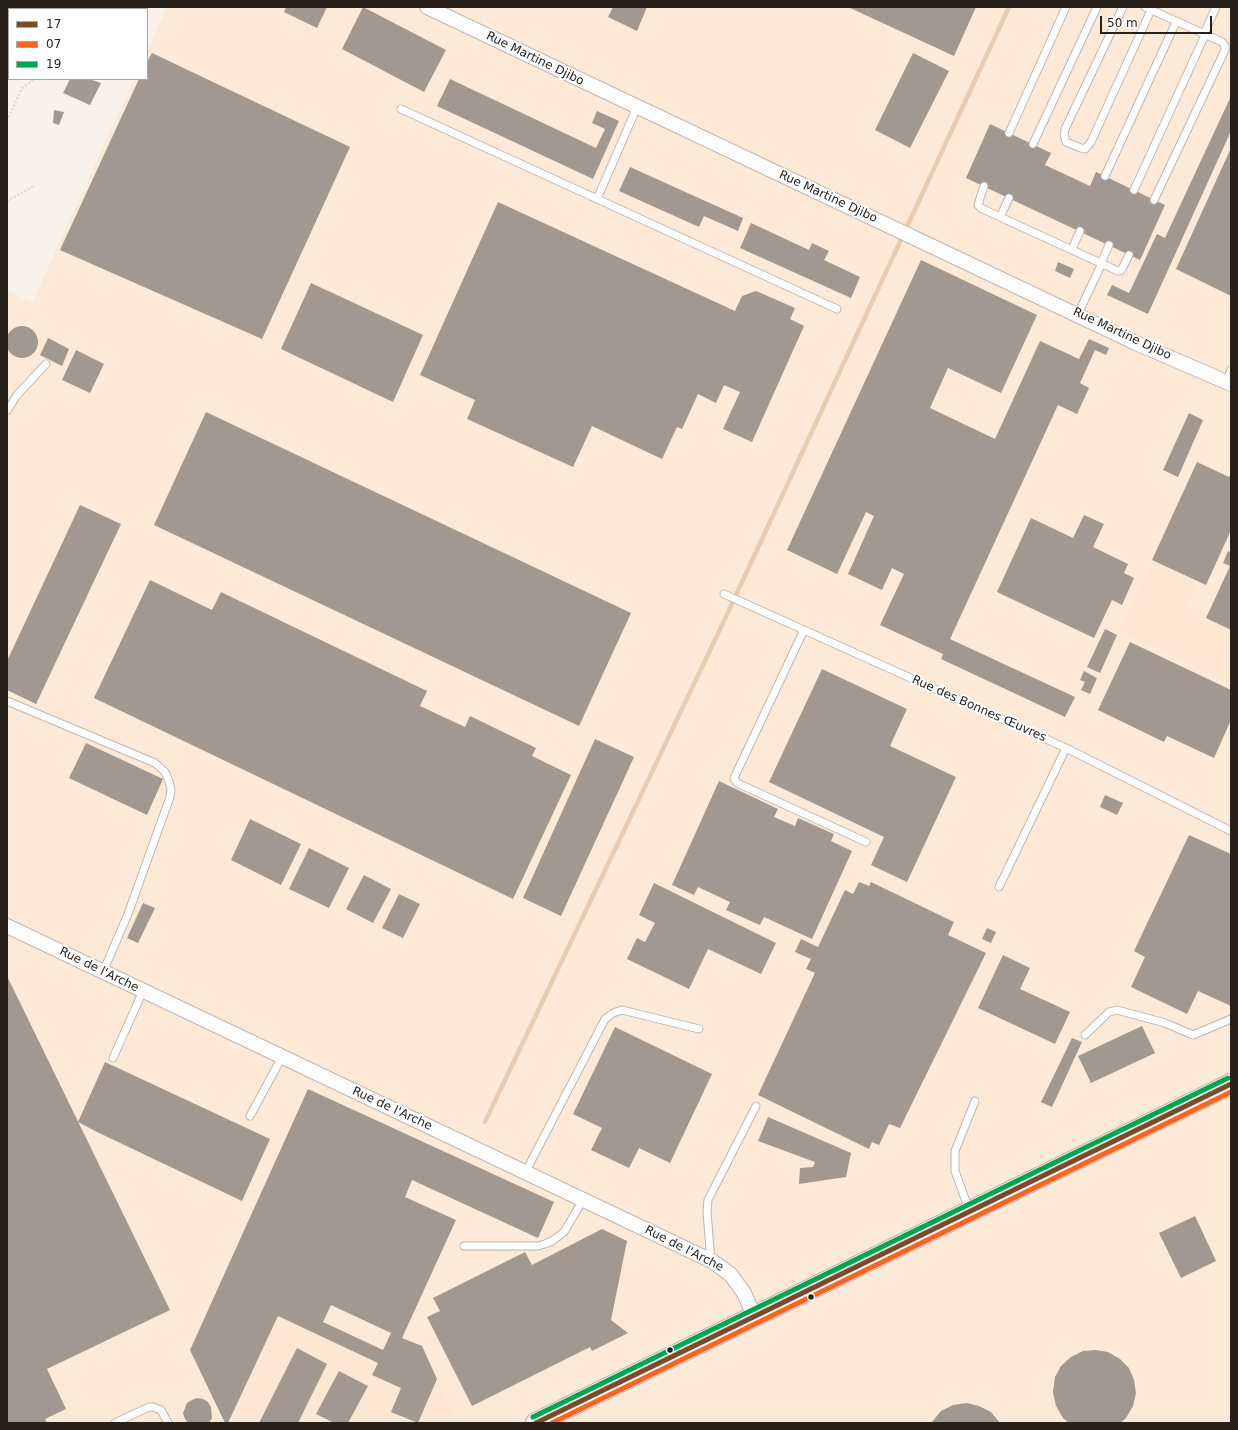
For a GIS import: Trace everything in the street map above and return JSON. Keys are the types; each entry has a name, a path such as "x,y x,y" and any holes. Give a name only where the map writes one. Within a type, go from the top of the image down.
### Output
{"main road":[{"path":"536,1423 1231,1084"}],"street":[{"name":"Rue Martine Djibo","path":"427,7 1078,314 1136,343 1229,378"},
{"name":"Rue de l'Arche","path":"7,926 712,1261 731,1275 744,1293 754,1316"}],"lane":[{"path":"1009,133 1066,7"},
{"path":"1033,144 1097,7"},
{"path":"1123,7 1065,129 1064,135 1066,142 1081,148 1085,149 1091,142 1148,8 1222,42 1225,46 1225,50 1154,200"},
{"path":"1134,190 1205,35 1216,7"},
{"path":"1105,176 1176,22"},
{"path":"597,199 637,107"},
{"path":"401,109 837,309"},
{"path":"984,186 978,201 980,208 1120,271 1129,255"},
{"path":"1000,217 1009,198"},
{"path":"1072,249 1080,232"},
{"path":"1078,314 1109,245"},
{"path":"7,411 17,394 46,364"},
{"name":"Rue des Bonnes Œuvres","path":"724,594 1066,748 1231,831"},
{"path":"804,630 734,778 737,783 866,842"},
{"path":"7,701 155,763 165,772 169,781 171,790 170,797 128,914 103,972"},
{"path":"999,887 1066,748"},
{"path":"113,1058 143,991"},
{"path":"525,1173 605,1019 613,1013 622,1010 699,1029"},
{"path":"1085,1035 1109,1012 1113,1011 1165,1023 1193,1035 1231,1019"},
{"path":"250,1116 282,1057"},
{"path":"970,1212 955,1171 955,1151 975,1101"},
{"path":"712,1261 707,1212 708,1200 756,1106"},
{"path":"464,1246 538,1246 552,1242 564,1232 583,1200"},
{"path":"115,1423 153,1407 161,1410 168,1423"}],"path":[{"path":"7,121 22,88 34,80"},
{"path":"7,201 35,185"}],"shaded area":[{"path":"167,7 1231,7 1231,1423 7,1423 7,291 32,303 134,80 148,80 148,49"},
{"path":"1152,560 1199,582 1186,609 1231,630 1231,684 1119,631"},
{"path":"278,1316 378,1363 372,1376 401,1388 391,1412 415,1423 298,1423 327,1364 297,1348 259,1423 228,1423"},
{"path":"437,1379 454,1415 438,1423 418,1423"}],"building":[{"path":"286,7 327,7 317,28 284,12"},
{"path":"363,7 446,50 424,92 342,49"},
{"path":"613,7 647,7 637,31 608,17"},
{"path":"848,7 976,7 954,56"},
{"path":"152,53 350,147 262,339 60,250 139,80 148,80 148,60"},
{"path":"913,53 949,71 910,148 875,130"},
{"path":"450,79 596,148 605,129 592,123 597,111 619,121 593,179 437,106"},
{"path":"70,80 92,80 101,83 90,105 63,93"},
{"path":"1231,96 1231,131 1148,314 1107,295 1112,285 1129,293 1157,234 1165,238"},
{"path":"54,110 64,112 59,125 53,123"},
{"path":"990,124 1051,153 1045,165 1090,186 1096,172 1165,205 1140,260 966,178"},
{"path":"1231,148 1231,296 1176,269"},
{"path":"630,167 743,218 738,231 704,216 699,227 619,191"},
{"path":"498,202 735,311 742,296 756,291 795,308 790,319 804,326 752,442 723,429 740,392 724,385 716,403 698,394 682,429 677,427 662,459 592,426 573,467 467,419 475,400 420,375"},
{"path":"751,223 809,250 812,243 829,251 824,260 860,277 851,298 740,248"},
{"path":"921,260 1037,315 1001,393 948,368 930,408 995,439 1040,341 1079,359 1089,339 1109,348 1106,355 1095,350 1080,383 1089,388 1077,414 1058,405 950,639 1075,697 1065,717 941,659 943,654 880,625 904,574 892,568 882,590 848,574 874,516 866,512 837,574 787,550"},
{"path":"1058,262 1074,269 1070,278 1055,271"},
{"path":"311,283 423,335 393,402 281,349"},
{"path":"19,326 25,326 35,333 38,342 37,348 31,355 25,358 19,358 9,351 6,345 6,339 13,329"},
{"path":"48,338 69,349 62,366 40,355"},
{"path":"76,350 104,364 90,393 62,380"},
{"path":"206,412 631,613 579,726 154,525"},
{"path":"1189,413 1203,420 1178,477 1163,470"},
{"path":"1197,462 1229,477 1231,474 1231,530 1206,585 1152,560"},
{"path":"80,505 121,524 36,704 7,690 7,661"},
{"path":"1084,515 1104,524 1093,547 1128,564 1124,573 1134,578 1122,605 1112,600 1094,638 997,592 1031,518 1073,538"},
{"path":"1228,551 1231,553 1231,630 1206,618 1230,566 1223,563"},
{"path":"150,580 212,610 221,592 427,691 420,706 465,727 470,716 536,748 532,756 571,775 513,899 94,698"},
{"path":"1105,629 1117,635 1100,673 1087,667"},
{"path":"1130,642 1231,690 1231,720 1214,758 1167,736 1164,742 1098,710"},
{"path":"822,669 907,709 890,746 956,777 907,882 871,865 884,837 769,782"},
{"path":"1084,671 1097,678 1090,694 1081,690 1085,682 1080,680"},
{"path":"595,739 634,757 561,916 523,898"},
{"path":"86,743 163,779 147,815 69,778"},
{"path":"719,781 778,809 774,817 795,826 798,818 834,834 831,841 852,851 812,939 764,917 760,925 726,910 730,902 698,887 694,895 672,885"},
{"path":"1105,795 1123,803 1117,815 1100,807"},
{"path":"250,819 301,844 281,885 231,860"},
{"path":"1189,835 1231,854 1231,1006 1198,991 1187,1014 1131,987 1145,957 1134,951"},
{"path":"309,848 349,868 329,908 289,889"},
{"path":"364,875 391,889 373,923 346,909"},
{"path":"859,882 869,886 871,882 954,922 948,935 986,953 900,1128 889,1124 879,1145 872,1142 869,1149 758,1095 815,973 806,969 811,959 795,952 801,939 818,947 845,890 853,894"},
{"path":"654,883 776,943 761,974 708,949 689,989 627,959 637,938 645,942 655,923 639,915"},
{"path":"399,894 420,904 403,938 382,928"},
{"path":"143,903 155,908 138,943 127,938"},
{"path":"987,928 996,932 991,943 982,939"},
{"path":"1003,955 1030,968 1020,989 1070,1012 1055,1044 978,1008"},
{"path":"7,976 170,1310 47,1369 66,1409 45,1419 47,1423 7,1423"},
{"path":"1142,1026 1155,1053 1091,1083 1078,1056"},
{"path":"615,1027 712,1074 670,1163 639,1148 629,1168 591,1150 602,1128 573,1114"},
{"path":"1072,1038 1082,1042 1052,1107 1041,1102"},
{"path":"105,1062 270,1139 242,1201 78,1122"},
{"path":"308,1089 554,1202 538,1238 412,1180 405,1197 456,1220 402,1338 422,1346 437,1379 418,1423 391,1412 401,1388 372,1375 378,1363 278,1316 228,1423 225,1423 190,1350","holes":["331,1305 391,1333 383,1350 323,1322"]},
{"path":"768,1117 851,1153 846,1177 799,1184 800,1168 813,1167 815,1162 758,1141"},
{"path":"1195,1216 1216,1261 1181,1278 1159,1233"},
{"path":"602,1229 627,1241 611,1320 628,1333 592,1351 590,1347 472,1406 427,1317 440,1311 433,1298 525,1252 532,1265"},
{"path":"297,1348 327,1364 298,1423 259,1423"},
{"path":"1096,1350 1108,1352 1120,1359 1129,1368 1134,1380 1136,1393 1133,1406 1126,1418 1120,1423 1069,1423 1063,1418 1056,1406 1053,1392 1055,1377 1061,1366 1071,1357 1083,1351"},
{"path":"339,1371 368,1386 348,1423 334,1423 316,1414"},
{"path":"197,1398 208,1402 211,1407 212,1418 209,1423 188,1423 185,1419 183,1413 187,1403"},
{"path":"967,1403 979,1406 991,1412 1000,1423 931,1423 941,1411 953,1405"}],"waterway":[{"path":"485,1122 723,623 1009,7"}],"transit line":[{"name":"19","path":"533,1417 1228,1078"},
{"name":"17","path":"536,1423 1231,1084"},
{"name":"07","path":"552,1423 1231,1092"}]}
